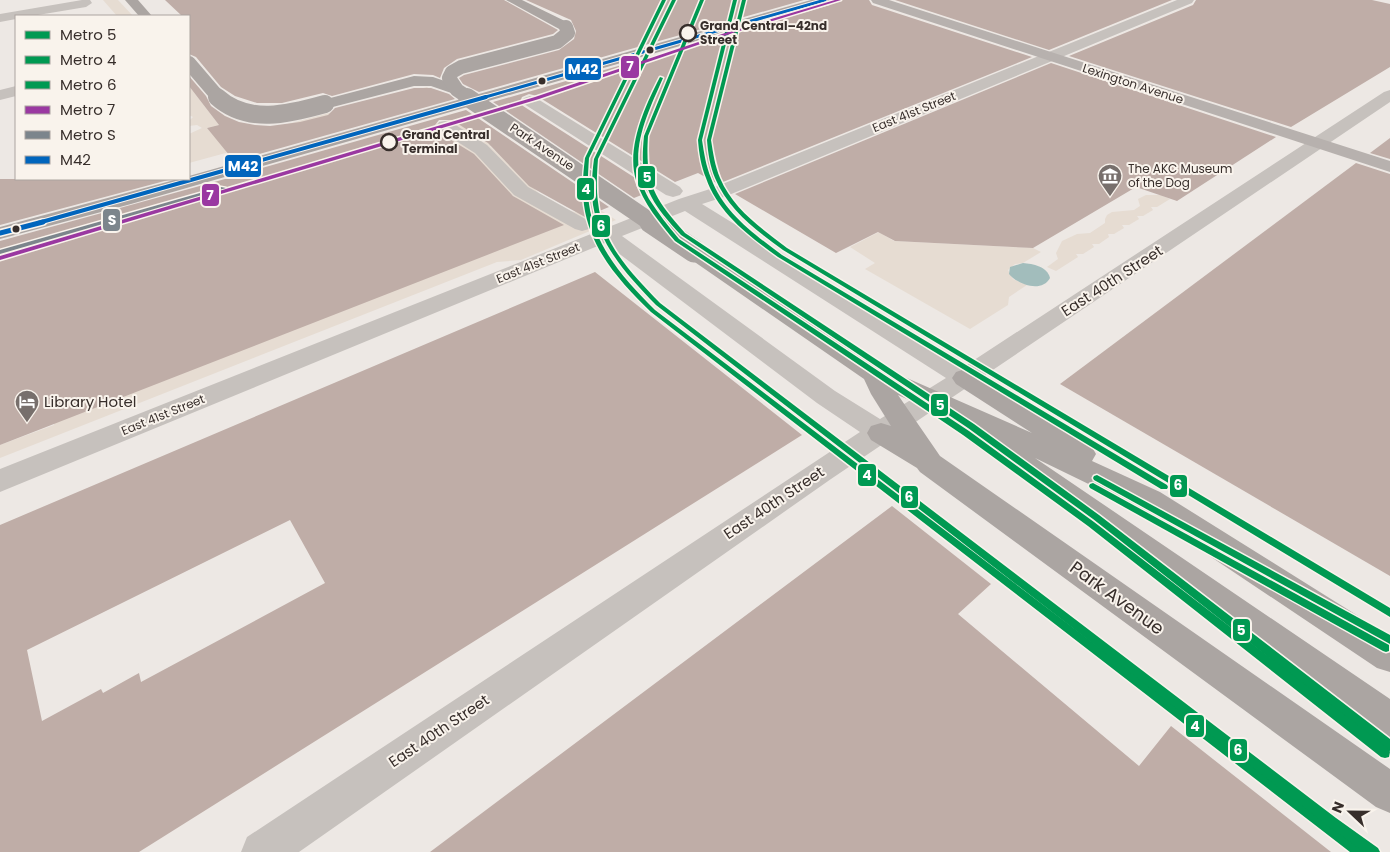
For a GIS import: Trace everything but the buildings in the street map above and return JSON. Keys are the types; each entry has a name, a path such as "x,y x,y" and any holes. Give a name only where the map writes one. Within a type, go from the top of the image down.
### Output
{"main road":[{"path":"131,0 145,15"},
{"path":"457,90 449,78 450,74 455,70 557,42 568,33 566,26 512,0"},
{"path":"0,232 124,200 825,0"},
{"name":"Lexington Avenue","path":"877,0 1390,167"},
{"name":"Park Avenue","path":"190,64 227,106 236,111 253,114 277,114 304,109 410,82 430,81 457,90 875,374 1149,500 1390,656"},
{"path":"875,374 884,394 891,426"},
{"path":"966,378 1039,424 1149,500"},
{"path":"932,400 1390,721"},
{"name":"Park Avenue","path":"891,426 930,464 1390,793"}],"street":[{"name":"East 41st Street","path":"0,482 607,235 679,197 717,193 1188,0"},
{"path":"20,15 87,5"},
{"path":"0,18 15,16"},
{"path":"0,95 15,91"},
{"name":"East 40th Street","path":"262,852 821,471 966,378 1390,95"},
{"path":"530,102 966,378"},
{"path":"445,126 481,149 502,174 521,191 582,225"},
{"path":"607,235 832,401 891,426"}],"shaded area":[{"path":"103,0 118,0 132,15 116,15"},
{"path":"190,87 219,125 207,128 218,140 265,130 427,87 437,95 190,163 190,134 202,128 197,125 190,126 190,120 193,117 190,116"},
{"path":"466,115 471,131 483,142 498,137 504,142 490,146 540,194 570,211 589,215 602,211 616,220 521,260 497,262 0,458 0,445 54,425 53,421 555,228 498,184 0,250"},
{"path":"1146,195 1161,195 1170,199 1157,207 1151,207 1153,210 1143,216 1137,216 1139,219 1129,225 1122,225 1124,228 1114,234 1108,234 1109,237 1099,244 1092,244 1094,247 1083,254 1076,254 1078,257 1056,271 1047,267 1058,259 1056,253 1062,241 1077,234 1090,233 1105,223 1107,215 1112,212 1134,210 1140,206 1138,199"},
{"path":"879,232 894,241 1033,248 1041,252 1023,263 1015,264 1008,270 1013,279 1027,285 1009,297 1008,305 970,329 865,269 875,263 850,247"}],"water":[{"path":"1023,263 1043,268 1050,278 1046,283 1036,286 1030,286 1018,281 1009,274 1010,267"}],"metro line":[{"name":"4","path":"664,0 587,158 585,183 591,225 598,243 621,277 653,311 1359,852"},
{"name":"6","path":"674,0 596,159 595,204 600,223 606,240 628,272 658,304 1332,822 1374,852"},
{"name":"5","path":"702,0 646,136 645,167 651,190 663,211 683,234 971,426 1096,517 1390,746"},
{"name":"4","path":"735,0 700,140 708,179 725,208 736,221 780,256 1164,487"},
{"name":"6","path":"744,0 709,140 717,177 724,191 743,215 785,249 1390,613"},
{"name":"7","path":"0,258 537,98 732,32 839,0"},
{"name":"4","path":"661,78 642,126 635,163 638,180 646,198 677,240 966,433 1091,524 1385,753"},
{"name":"S","path":"0,252 223,188"},
{"name":"5","path":"1097,478 1390,640"},
{"name":"4","path":"1093,486 1386,648"}],"transit line":[{"name":"M42","path":"0,233 124,200 825,0"}],"place":[{"name":"Grand Central–42nd Street","path":"688,33"},
{"name":"Grand Central Terminal","path":"389,142"},
{"name":"The AKC Museum of the Dog","path":"1110,197"},
{"name":"Library Hotel","path":"27,423"}]}
